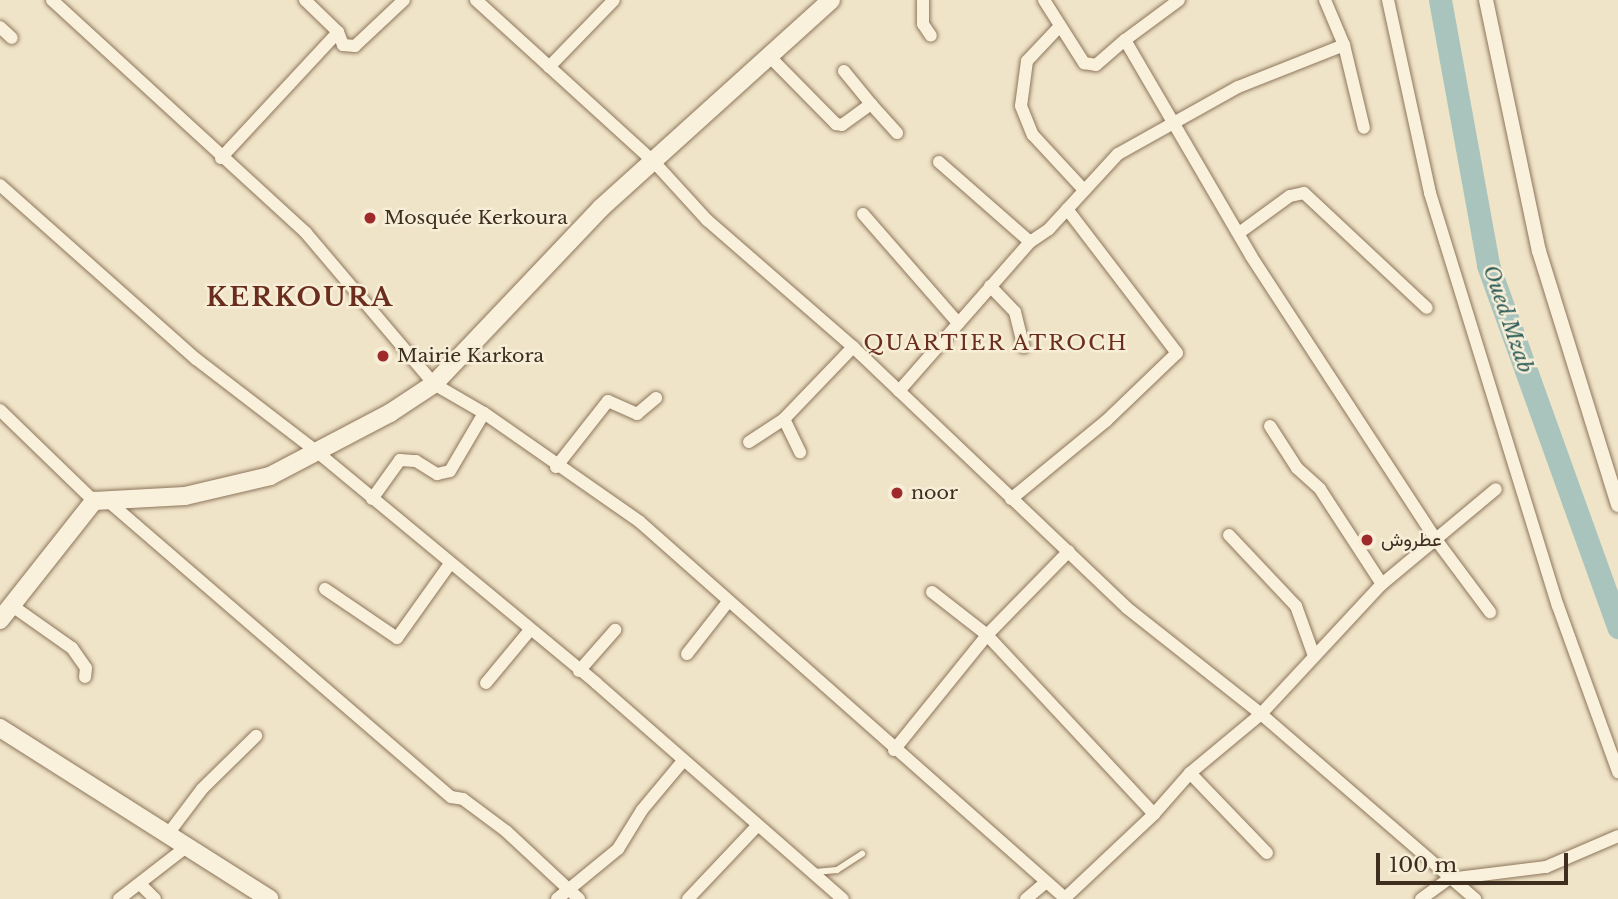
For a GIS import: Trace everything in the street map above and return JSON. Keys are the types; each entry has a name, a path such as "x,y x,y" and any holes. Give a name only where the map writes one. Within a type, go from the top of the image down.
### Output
{"main road":[{"path":"0,620 101,501 185,496 240,486 283,470 390,413 434,384 601,208 771,58 831,0"},
{"path":"0,728 269,899"}],"street":[{"path":"52,0 327,254 374,317 434,384 484,413 556,467 600,492 640,523 727,603 1065,898 1154,814 1190,773 1261,714 1382,584 1434,537 1496,489"},
{"path":"305,0 338,32 343,45 355,46 404,0"},
{"path":"476,0 654,162 706,220 853,347 1127,608 1261,714 1449,880 1475,899"},
{"path":"549,67 614,0"},
{"path":"923,0 923,24 931,36"},
{"path":"1044,0 1078,57 1090,66 1177,1"},
{"path":"1325,0 1344,44 1364,128"},
{"path":"1388,0 1430,193 1558,606 1618,772"},
{"path":"1486,0 1539,251 1618,505"},
{"path":"1060,26 1027,61 1021,106 1034,135 1083,189"},
{"path":"0,27 12,38"},
{"path":"222,158 338,32"},
{"path":"1125,40 1170,122 1239,233 1434,537 1490,612"},
{"path":"899,391 1030,242 1067,209 1118,154 1170,122 1238,87 1344,44"},
{"path":"771,58 836,124 842,125 871,104"},
{"path":"844,71 897,133"},
{"path":"939,162 1030,242"},
{"path":"0,185 197,359 316,451 449,565 579,671 809,873 843,899"},
{"path":"1239,233 1290,196 1304,193 1427,308"},
{"path":"1011,499 1107,421 1177,353 1067,209"},
{"path":"863,214 958,323"},
{"path":"990,286 1016,312 1024,347"},
{"path":"750,442 784,419 853,347"},
{"path":"556,467 608,401 636,414 656,398"},
{"path":"0,410 101,501 451,797 463,799 506,831 570,887 579,899"},
{"path":"372,499 400,460 416,461 438,474 450,471 484,413"},
{"path":"784,419 800,452"},
{"path":"1270,426 1297,468 1320,489 1382,584"},
{"path":"1229,535 1296,606 1314,656"},
{"path":"894,750 987,635 1069,551"},
{"path":"326,589 397,638 449,565"},
{"path":"932,592 987,635 1154,814"},
{"path":"687,654 727,603"},
{"path":"11,605 72,648 86,668 85,677"},
{"path":"486,683 530,630"},
{"path":"579,671 615,630"},
{"path":"168,834 202,789 256,736"},
{"path":"558,899 570,887 595,873 618,849 642,810 684,761"},
{"path":"1190,773 1267,853"},
{"path":"688,899 757,826"},
{"path":"1421,899 1449,880 1546,867 1618,836"},
{"path":"119,899 186,847"},
{"path":"1026,899 1045,883"},
{"path":"140,884 155,899"}],"lane":[{"path":"809,873 837,870 862,854"}],"waterway":[{"name":"Oued Mzab","path":"1440,0 1488,265 1618,627"}],"place":[{"name":"Mosquée Kerkoura","path":"370,218"},
{"name":"Mairie Karkora","path":"383,356"},
{"name":"noor","path":"897,493"},
{"name":"عطروش","path":"1367,540"}],"district":[{"name":"KERKOURA","path":"300,298"},
{"name":"QUARTIER ATROCH","path":"996,343"}]}
